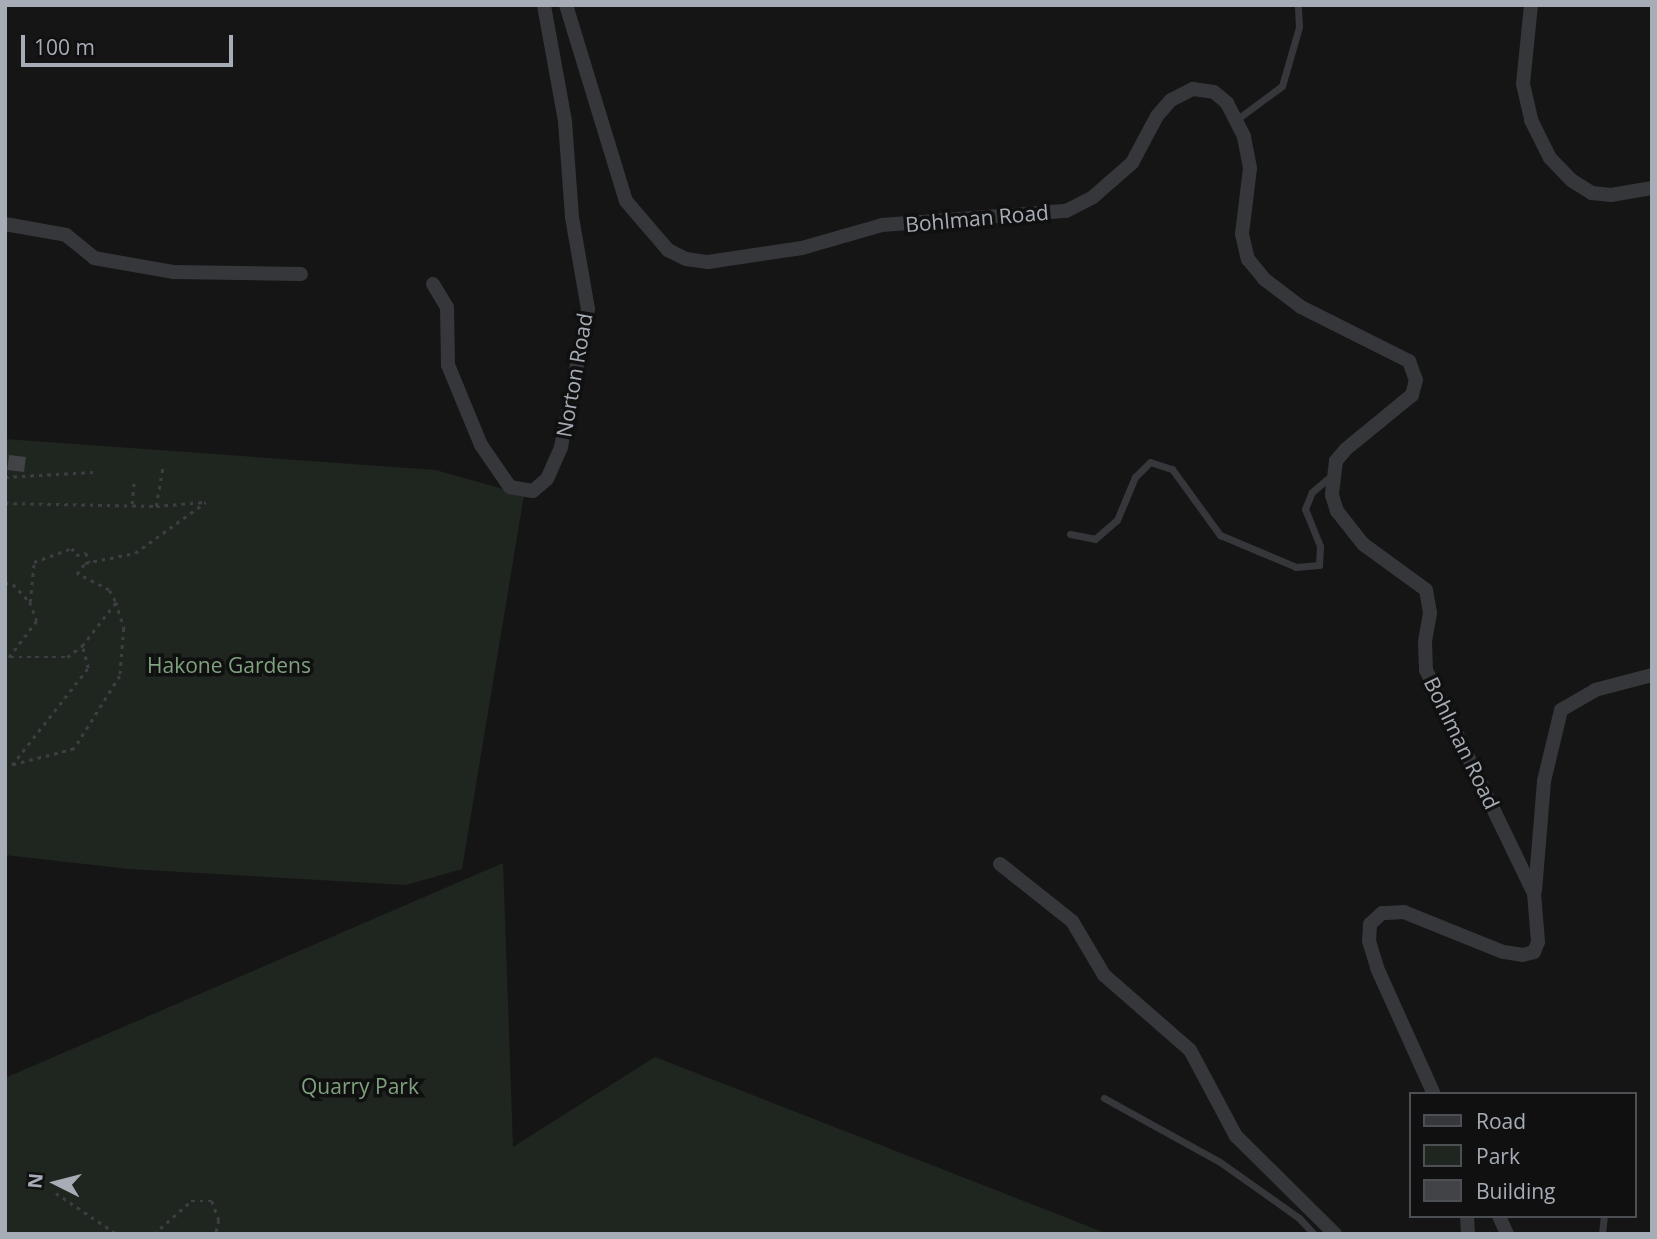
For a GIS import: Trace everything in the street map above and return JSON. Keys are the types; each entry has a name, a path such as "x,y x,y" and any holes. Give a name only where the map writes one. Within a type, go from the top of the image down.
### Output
{"street":[{"name":"Norton Road","path":"433,284 447,307 448,365 470,421 510,487 533,491 547,480 561,447 589,309 572,217 565,121 544,5"},
{"name":"Bohlman Road","path":"566,5 626,201 668,250 686,259 708,262 802,248 882,225 1066,211 1093,197 1132,163 1157,116 1171,100 1193,89 1214,93 1227,103 1236,120 1250,168 1242,234 1248,259 1264,279 1301,306 1409,361 1416,380 1412,395 1400,408 1346,449 1333,475 1338,511 1363,544 1426,590 1430,613 1424,642 1426,670 1534,893 1538,942 1534,952 1523,955 1503,951 1404,912 1382,913 1370,924 1369,941 1377,968 1433,1092"},
{"path":"1531,5 1523,84 1531,120 1550,158 1571,180 1592,192 1611,195 1652,188"},
{"path":"5,224 66,235 94,258 173,272 301,274"},
{"path":"1534,893 1544,780 1561,710 1595,690 1652,675"},
{"path":"1000,863 1072,921 1104,975 1190,1050 1236,1136 1335,1234"},
{"path":"1500,1218 1507,1234"}],"lane":[{"path":"1236,120 1282,86 1299,27 1298,5"},
{"path":"1070,534 1095,539 1117,520 1135,477 1150,462 1171,469 1220,535 1296,567 1319,565 1320,546 1305,509 1312,492 1333,475"},
{"path":"1104,1098 1220,1162 1299,1218 1314,1234"}],"path":[{"path":"156,506 163,466"},
{"path":"5,477 93,472"},
{"path":"132,504 134,481"},
{"path":"5,503 156,506 206,502 135,553 90,562 77,574 108,590 116,602 124,628 120,676 74,749 12,765 88,668 82,646"},
{"path":"30,602 34,562 72,548 76,555 86,553 90,562"},
{"path":"5,583 13,584 30,602 37,621 5,663"},
{"path":"10,657 67,657 82,646 116,602"},
{"path":"56,1193 117,1234"},
{"path":"153,1234 191,1201 212,1201 219,1220 216,1234"}],"green space":[{"name":"Hakone Gardens","path":"5,439 436,470 524,495 462,869 406,885 129,869 5,855"},
{"name":"Quarry Park","path":"503,863 513,1147 655,1057 1108,1234 5,1234 5,1078"}],"building":[{"path":"9,455 26,457 24,472 7,470"}]}
